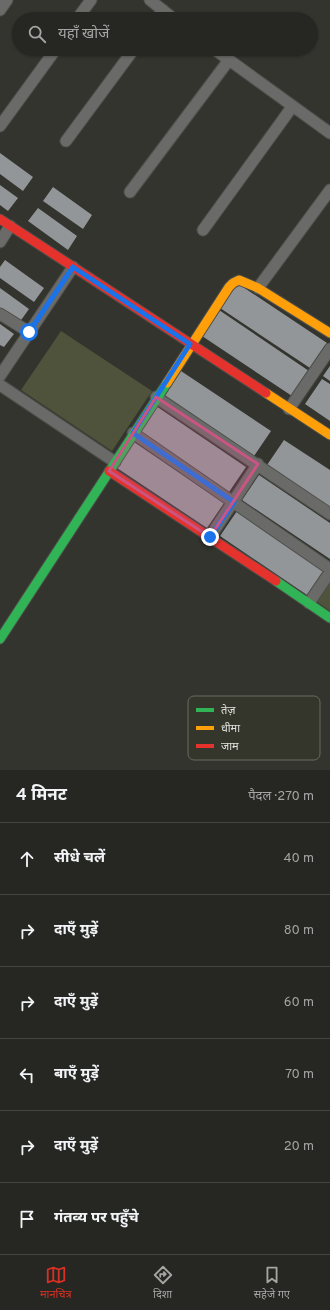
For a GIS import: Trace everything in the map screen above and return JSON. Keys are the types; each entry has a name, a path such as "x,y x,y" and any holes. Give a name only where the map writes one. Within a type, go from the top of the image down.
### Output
{"street":[{"path":"0,10 7,0"},
{"path":"150,0 157,12"},
{"path":"81,12 87,2"},
{"path":"0,126 51,56"},
{"path":"66,141 129,56"},
{"path":"223,56 330,133"},
{"path":"130,192 228,60"},
{"path":"203,230 292,107"},
{"path":"258,288 330,190"},
{"path":"0,219 330,435"},
{"path":"0,242 10,226"},
{"path":"0,376 73,267"},
{"path":"0,638 190,344 233,282 239,280 258,288 330,333"},
{"path":"0,314 29,332"},
{"path":"289,409 330,349"},
{"path":"0,385 210,537 330,618"},
{"path":"156,397 258,464 330,514"},
{"path":"133,433 234,502 330,571 309,603"},
{"path":"210,537 258,464"}],"highlighted area":[{"path":"156,397 258,464 210,537 109,471"}],"green space":[{"path":"61,331 152,391 112,451 21,390"},
{"path":"330,580 330,611 316,601"}],"building":[{"path":"0,153 33,177 23,191 0,174"},
{"path":"0,185 18,198 8,211 0,205"},
{"path":"53,187 92,215 83,229 43,201"},
{"path":"38,208 77,236 68,250 28,221"},
{"path":"5,260 44,288 34,302 0,278 0,267"},
{"path":"237,283 327,343 310,368 220,308"},
{"path":"0,288 29,309 19,323 0,309"},
{"path":"219,310 309,371 292,396 202,336"},
{"path":"0,324 14,334 4,347 0,345"},
{"path":"330,366 330,381 323,376"},
{"path":"181,371 271,431 254,456 164,396"},
{"path":"322,379 330,384 330,421 305,404"},
{"path":"156,406 246,467 229,492 139,432"},
{"path":"284,440 330,470 330,507 267,465"},
{"path":"134,442 224,503 207,528 117,468"},
{"path":"259,475 330,523 330,559 242,500"},
{"path":"237,511 327,571 310,597 220,536"}],"traffic: fast":[{"path":"0,639 167,383"},
{"path":"276,581 330,618"}],"traffic: slow":[{"path":"167,383 229,287 239,280 258,288 330,333"},
{"path":"266,393 330,435"}],"traffic: jam":[{"path":"0,219 266,393"},
{"path":"109,471 276,581"}],"route":[{"path":"29,332 73,267 190,344 133,433 234,502 210,537"}]}
